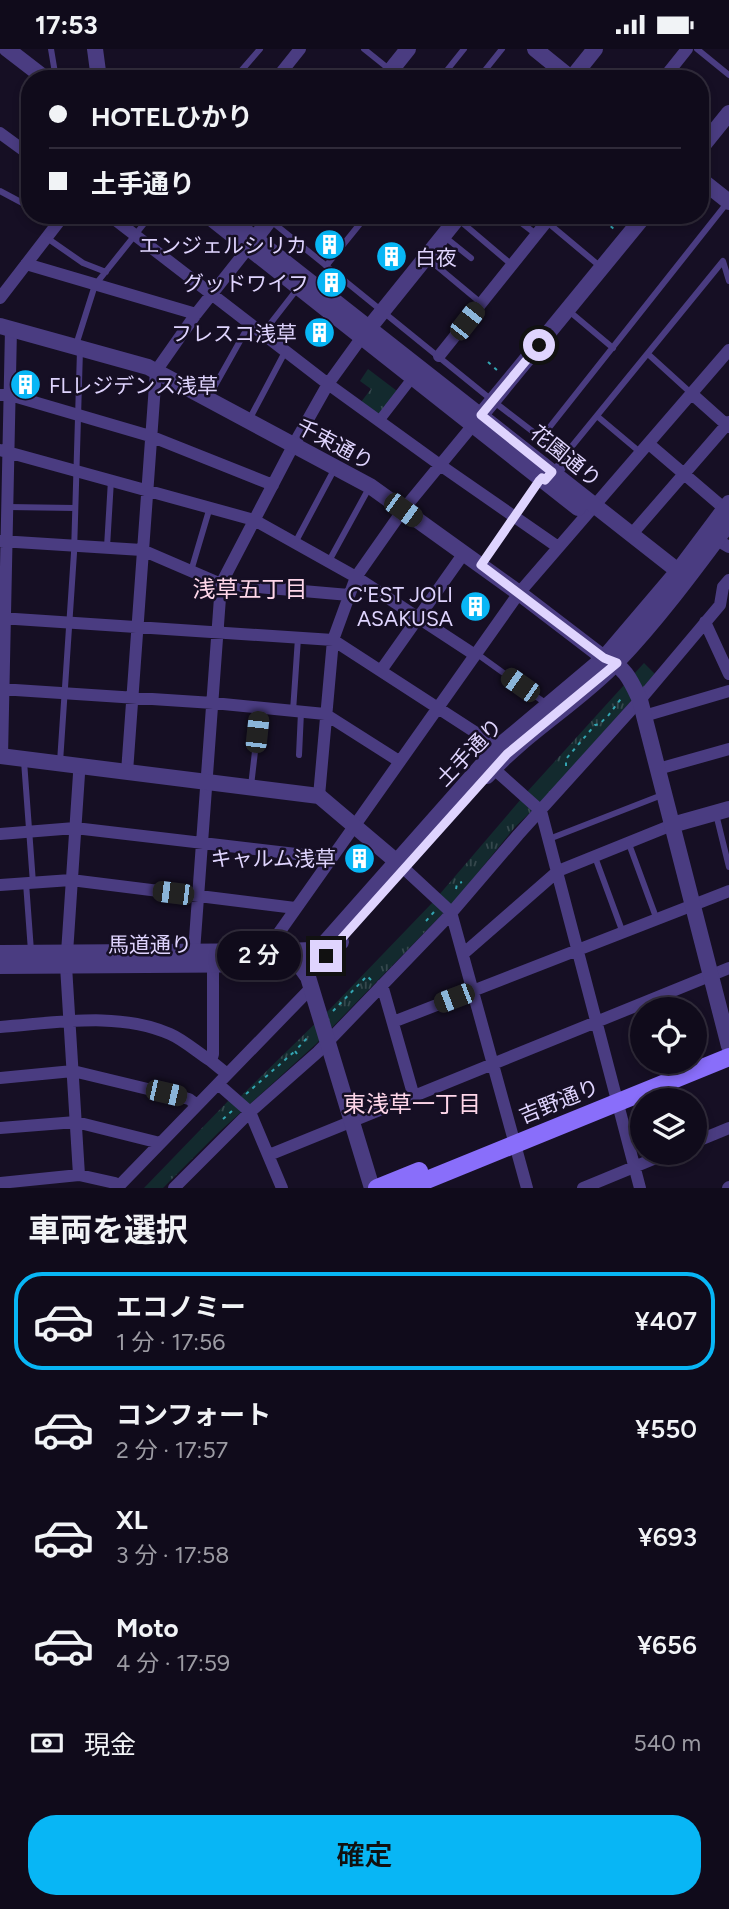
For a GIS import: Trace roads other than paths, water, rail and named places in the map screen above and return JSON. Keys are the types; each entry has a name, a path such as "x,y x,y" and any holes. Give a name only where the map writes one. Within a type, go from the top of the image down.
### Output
{"main road":[{"path":"707,1053 729,1045"},
{"name":"吉野通り","path":"374,1188 514,1138 617,1096 729,1057"},
{"name":"吉野通り","path":"617,1096 661,1074"},
{"name":"吉野通り","path":"407,1188 514,1138"}],"street":[{"path":"95,49 98,70"},
{"path":"283,70 300,49"},
{"path":"390,70 408,49"},
{"path":"535,49 560,70"},
{"path":"578,70 595,49"},
{"path":"670,70 687,49"},
{"path":"9,52 34,70"},
{"path":"9,52 23,70"},
{"path":"709,138 729,113"},
{"path":"0,133 21,149"},
{"path":"709,186 729,202"},
{"path":"0,298 58,224"},
{"path":"121,224 328,384 558,547"},
{"name":"花園通り","path":"221,224 252,243 366,331 548,476 580,509 594,506"},
{"name":"花園通り","path":"234,224 299,287 366,331 413,377 477,420"},
{"path":"127,772 156,371 196,314 252,243 263,224"},
{"path":"194,952 221,584 328,384 382,310 453,224"},
{"path":"439,356 546,224"},
{"path":"319,796 333,640 356,577 403,510 638,224"},
{"path":"26,264 196,314"},
{"path":"5,328 8,507 4,541 1,757 319,796 355,824 451,912 527,1188"},
{"name":"千束通り","path":"5,328 156,371 370,486 627,674 642,708 729,1045"},
{"path":"266,951 519,593 729,350"},
{"path":"379,421 413,377"},
{"path":"632,535 728,424 692,394"},
{"path":"5,395 150,436 273,485"},
{"path":"645,448 685,472 728,512"},
{"path":"5,451 254,520 356,577 475,655"},
{"path":"548,476 566,457"},
{"path":"594,506 678,571"},
{"name":"土手通り","path":"308,973 322,946 507,754 610,660 723,543 728,512"},
{"name":"土手通り","path":"308,973 339,944 498,747 548,705 610,660 678,571 728,512"},
{"path":"4,541 142,550 221,584 349,596"},
{"path":"382,669 464,553"},
{"path":"174,1188 250,1112 328,1041 378,984 451,912 541,811 642,708 720,605 723,586 729,580"},
{"path":"3,618 333,640 382,669 498,747"},
{"path":"705,622 723,645 729,674"},
{"path":"2,689 213,703 325,714 399,761"},
{"path":"642,708 729,691"},
{"path":"657,769 729,749"},
{"path":"79,1175 67,959 81,766"},
{"path":"494,769 541,811 640,1188"},
{"path":"463,954 558,871 672,825 723,811"},
{"path":"0,834 75,828 330,858"},
{"path":"0,885 71,880 295,908"},
{"path":"393,1022 729,891"},
{"path":"288,951 310,950 322,946"},
{"path":"288,951 308,973 374,1188"},
{"name":"馬道通り","path":"0,966 67,959 194,952 288,951"},
{"name":"馬道通り","path":"0,953 308,973"},
{"path":"211,1061 213,965"},
{"path":"269,1155 729,968"},
{"path":"0,1183 79,1175 116,1183 118,1187 218,1084 308,973"},
{"path":"378,984 393,1022 414,1097"},
{"path":"0,1027 128,1021 172,1035 227,1073"},
{"path":"0,1078 73,1071 190,1099 197,1105"},
{"path":"218,1084 250,1112 282,1188"},
{"path":"0,1128 76,1122 160,1143"},
{"path":"707,1137 729,1128"},
{"path":"583,1188 639,1165"}],"lane":[{"path":"51,49 54,70"},
{"path":"242,70 260,49"},
{"path":"364,49 383,70"},
{"path":"447,70 464,49"},
{"path":"485,70 502,49"},
{"path":"696,49 729,75"},
{"path":"0,191 21,202"},
{"path":"541,438 729,202"},
{"path":"60,764 74,545 79,414 78,347 95,285 145,224"},
{"path":"274,224 566,457 723,261 729,281"},
{"path":"327,266 360,224"},
{"path":"467,224 512,265"},
{"path":"522,224 536,235"},
{"path":"555,224 602,268"},
{"path":"443,235 471,258"},
{"path":"47,237 83,263 106,272"},
{"path":"426,256 481,303"},
{"path":"263,333 299,287"},
{"path":"568,310 613,348"},
{"path":"207,399 250,323"},
{"path":"248,421 286,351"},
{"path":"648,354 692,394"},
{"path":"597,416 645,448"},
{"path":"295,543 335,468"},
{"path":"481,565 548,476"},
{"path":"107,548 111,479"},
{"path":"328,562 370,486"},
{"path":"8,507 75,507"},
{"path":"191,571 210,507"},
{"path":"298,638 299,755"},
{"path":"475,655 548,705"},
{"path":"251,788 260,708"},
{"path":"23,759 29,832 31,953"},
{"path":"549,839 664,795"},
{"path":"723,811 729,867"},
{"path":"628,844 657,920"},
{"path":"595,857 623,933"}],"place":[{"name":"エンジェルシリカ","path":"330,245"},
{"name":"白夜","path":"392,257"},
{"name":"グッドワイフ","path":"332,283"},
{"name":"フレスコ浅草","path":"320,333"},
{"name":"FLレジデンス浅草","path":"26,385"},
{"name":"C'EST JOLI ASAKUSA","path":"476,606"},
{"name":"キャルム浅草","path":"359,858"}],"district":[{"name":"浅草五丁目","path":"250,589"},
{"name":"東浅草一丁目","path":"412,1104"}]}
